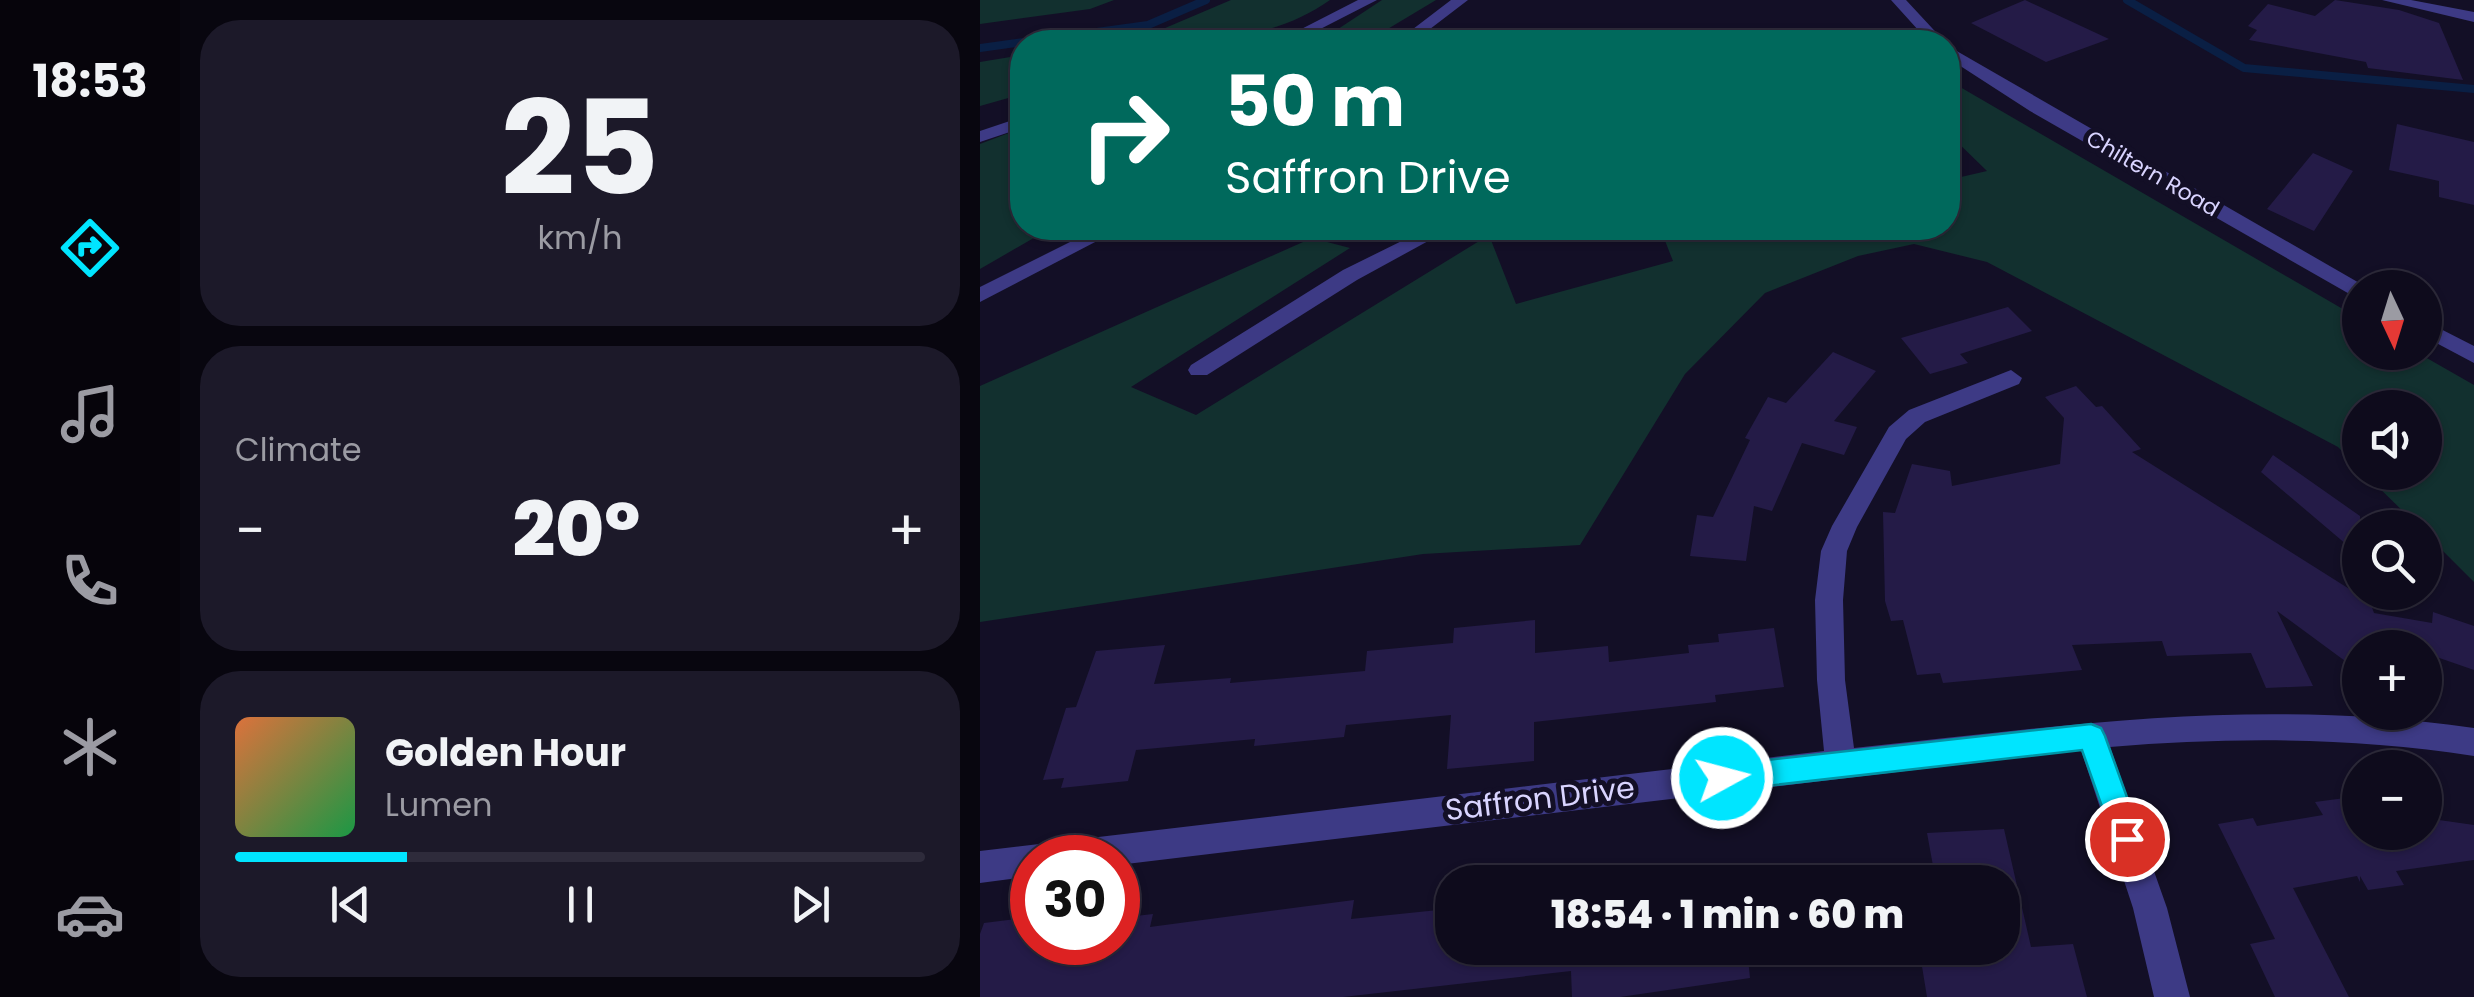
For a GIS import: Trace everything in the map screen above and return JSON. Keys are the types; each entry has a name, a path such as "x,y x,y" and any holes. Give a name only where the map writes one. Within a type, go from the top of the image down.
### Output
{"street":[{"path":"1309,30 1370,0"},
{"path":"1420,30 1461,0"},
{"path":"1898,0 1926,30"},
{"path":"2389,0 2474,18"},
{"name":"Chiltern Road","path":"1960,59 2036,107 2342,281"},
{"path":"980,136 1010,126"},
{"path":"980,295 1088,240"},
{"path":"1198,370 1350,275 1419,240"},
{"path":"2442,338 2474,356"},
{"path":"1841,764 1829,600 1834,552 1845,526 1897,433 1917,416 2011,378"},
{"name":"Saffron Drive","path":"1140,847 2091,736 2279,723 2358,725 2474,742"},
{"path":"2091,736 2150,908 2172,997"},
{"path":"980,866 1010,863"}],"green space":[{"path":"980,0 1114,0 1090,9 980,24"},
{"path":"1231,0 1330,0 1305,15 1265,30 1160,30"},
{"path":"1382,0 1436,0 1386,30 1337,30"},
{"path":"1010,57 1010,97 980,106 980,62"},
{"path":"1960,87 2342,309 2342,370 2442,370 2442,367 2474,385 2474,582 2442,550 2442,510 2402,510 2381,490 2442,490 2442,390 2342,390 2342,451 1987,262 1914,244 1858,256 1765,293 1685,374 1580,545 1423,554 980,622 980,386 1308,240 1350,248 1131,387 1196,415 1481,240 1491,240 1516,304 1673,261 1665,240 1960,240 1960,177 1987,171 1960,145"},
{"path":"1010,133 1010,240 1030,240 980,269 980,144"}],"building":[{"path":"2025,0 2109,39 2046,62 1971,23"},
{"path":"2335,0 2399,10 2439,23 2463,80 2368,68 2366,62 2249,40 2257,30 2248,26 2268,4 2315,16"},
{"path":"2397,124 2474,142 2474,205 2439,197 2439,181 2389,170"},
{"path":"2313,153 2353,171 2314,231 2267,209"},
{"path":"2008,307 2032,331 1960,354 1968,363 1930,374 1901,338"},
{"path":"1833,352 1876,371 1834,421 1857,427 1844,455 1802,443 1772,511 1754,506 1746,561 1690,556 1697,515 1713,517 1750,440 1745,438 1768,397 1786,403"},
{"path":"2076,386 2096,407 2102,406 2141,449 2132,452 2342,584 2342,610 2373,610 2432,623 2433,612 2474,626 2474,670 2442,659 2442,630 2342,630 2342,659 2277,611 2313,686 2266,688 2251,653 2167,656 2162,641 2072,645 2082,670 1943,683 1940,673 1917,675 1903,620 1891,621 1885,601 1883,512 1895,513 1912,464 1950,471 1952,486 2060,464 2064,418 2045,397"},
{"path":"2273,455 2351,510 2342,510 2342,541 2261,472"},
{"path":"1535,620 1535,653 1608,646 1609,662 1689,653 1688,645 1719,642 1718,634 1774,628 1784,687 1715,695 1716,702 1534,722 1534,761 1447,769 1451,715 1346,725 1344,737 1254,746 1255,739 1136,750 1128,781 1061,788 1064,778 1043,780 1066,708 1076,707 1096,651 1165,645 1154,684 1231,678 1230,683 1365,671 1367,651 1453,643 1454,628"},
{"path":"2342,798 2342,850 2442,850 2442,820 2474,825 2474,860 2396,871 2404,885 2368,890 2357,876 2293,888 2349,997 2275,997 2250,944 2275,939 2218,824 2253,818 2257,826 2323,815 2315,802"},
{"path":"2004,829 2012,865 1933,865 1927,833"},
{"path":"2020,899 2031,947 2073,944 2087,997 1927,997 1922,965 2020,965"},
{"path":"1354,900 1351,919 1435,910 1435,965 1749,965 1750,978 1620,997 1572,997 1571,971 1343,997 980,997 980,934 984,923 1010,920 1010,965 1140,965 1140,915 1153,914 1150,927"}],"waterway":[{"path":"1111,30 1148,25 1206,0"},
{"path":"2127,0 2244,68 2474,89"},
{"path":"980,48 1010,44"}],"route":[{"path":"1722,778 2091,736 2127,839"}]}
